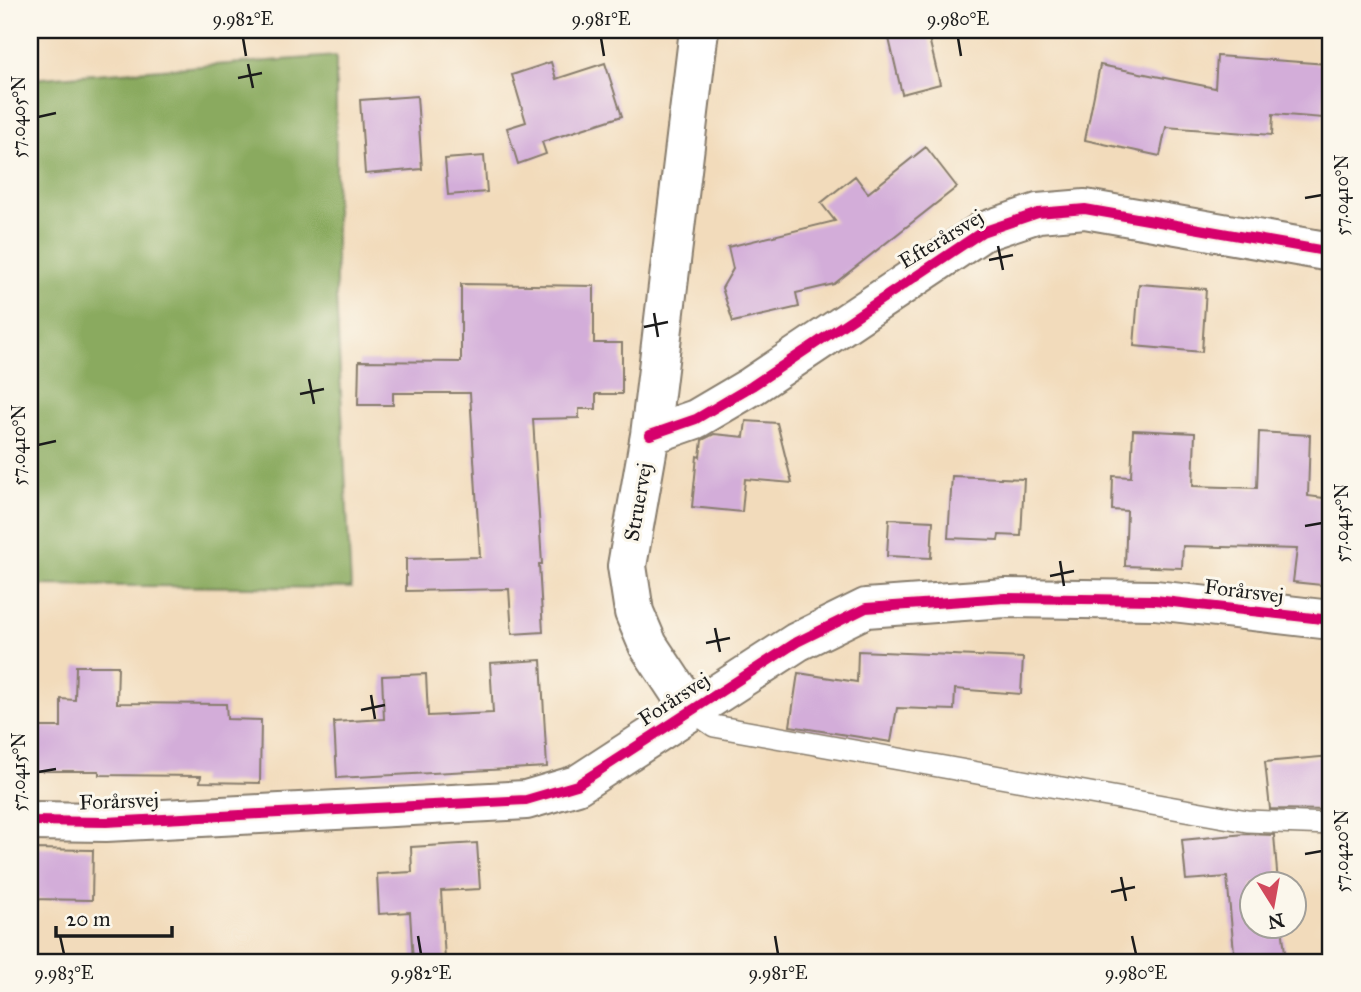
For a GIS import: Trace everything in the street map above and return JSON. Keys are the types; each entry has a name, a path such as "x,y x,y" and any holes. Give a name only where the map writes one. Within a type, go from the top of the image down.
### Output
{"street":[{"name":"Struervej","path":"691,710 648,645 634,612 627,566 650,435 699,30"},
{"name":"Efterårsvej","path":"650,435 696,419 752,386 982,232 1038,213 1085,209 1331,252"},
{"name":"Forårsvej","path":"30,821 106,822 526,800 577,785 796,642 866,608 1005,598 1155,600 1331,620"}],"lane":[{"path":"691,710 714,726 1247,821 1331,824"}],"green space":[{"path":"336,56 336,295 351,588 30,585 30,79"}],"building":[{"path":"887,30 927,30 940,84 902,94"},
{"path":"1217,56 1327,64 1323,118 1273,114 1272,135 1166,127 1160,156 1085,140 1100,65 1215,88"},
{"path":"551,62 556,79 605,63 622,116 542,142 546,154 518,164 507,128 526,122 512,75"},
{"path":"417,96 422,169 365,174 360,100"},
{"path":"926,147 957,187 834,284 796,293 799,307 733,322 722,288 733,269 728,247 835,221 821,203 855,176 868,193"},
{"path":"484,156 487,192 448,195 445,159"},
{"path":"461,284 594,286 594,343 622,343 622,394 596,394 596,409 579,409 579,418 533,419 542,564 539,564 543,632 512,634 509,589 406,591 406,559 480,557 470,393 393,393 393,405 358,405 359,361 461,362"},
{"path":"1139,284 1206,289 1202,352 1134,346"},
{"path":"746,421 777,423 792,483 745,479 742,512 692,507 697,456 700,457 702,440 714,434 744,437"},
{"path":"1133,430 1195,433 1193,486 1257,488 1259,432 1310,435 1308,496 1331,499 1331,586 1293,582 1297,549 1183,546 1182,568 1125,566 1127,511 1112,510 1113,476 1131,477"},
{"path":"952,476 1024,479 1021,536 999,535 998,540 948,538"},
{"path":"889,519 933,521 931,558 887,556"},
{"path":"858,651 1023,658 1021,694 955,689 954,710 897,708 891,742 790,726 798,673 857,682"},
{"path":"541,660 547,767 337,778 334,722 384,719 382,676 426,674 428,716 493,713 490,663"},
{"path":"76,666 118,666 117,703 226,704 227,719 261,720 260,783 200,782 201,776 30,771 30,727 61,727 61,699 75,700"},
{"path":"1331,756 1331,810 1270,809 1265,762"},
{"path":"1245,834 1274,835 1277,870 1238,870 1238,940 1284,940 1286,962 1235,962 1227,877 1186,880 1182,840"},
{"path":"477,843 480,889 441,891 445,960 413,962 410,912 379,914 377,874 412,872 411,847"},
{"path":"31,849 93,850 92,900 30,899"}],"cycle path":[{"path":"650,435 696,419 752,386 982,232 1038,213 1085,209 1331,252"},
{"path":"30,821 106,822 526,800 577,785 797,642 866,608 1005,598 1155,600 1331,620"}]}
